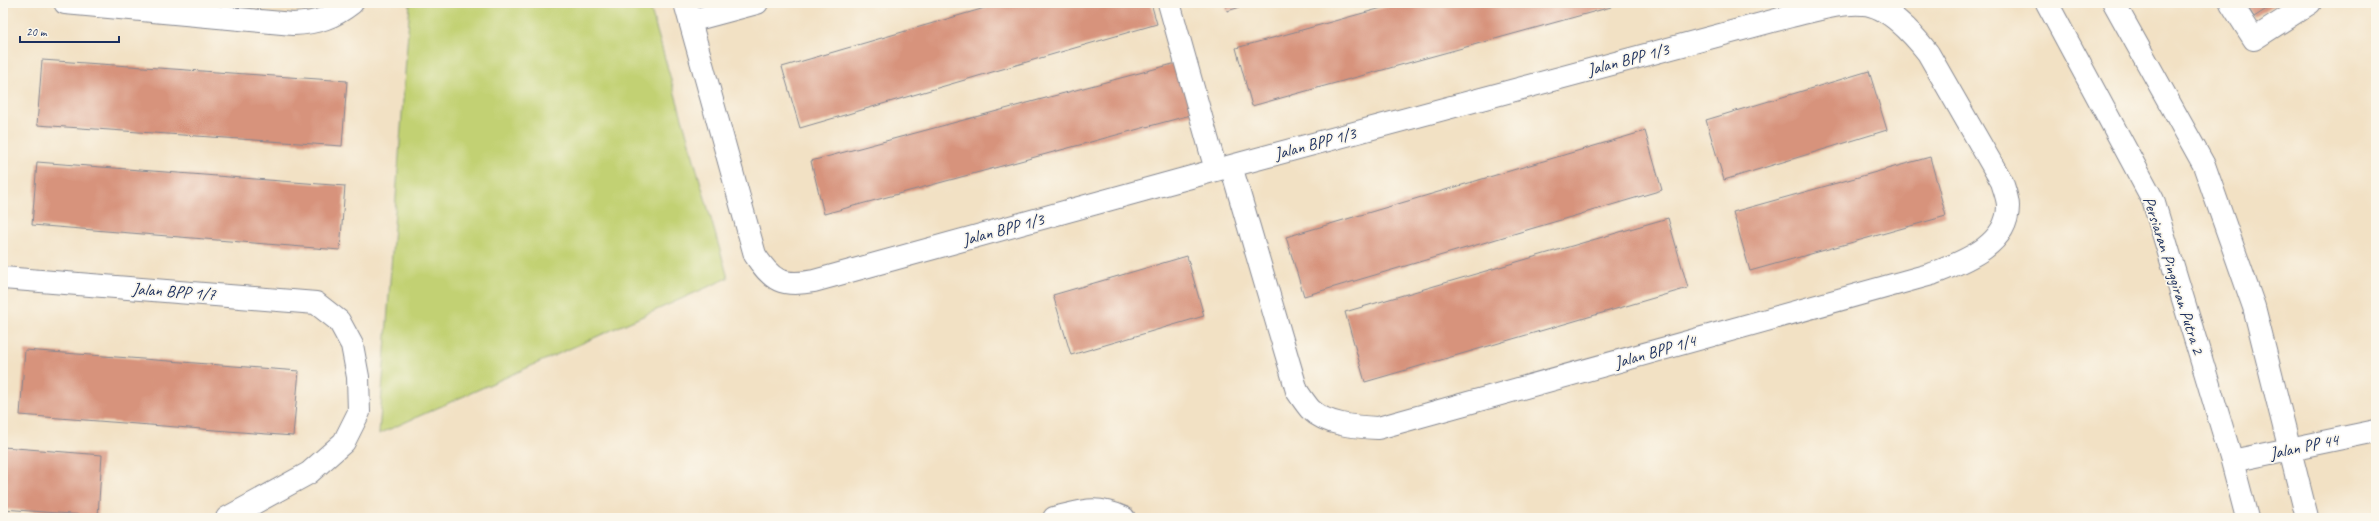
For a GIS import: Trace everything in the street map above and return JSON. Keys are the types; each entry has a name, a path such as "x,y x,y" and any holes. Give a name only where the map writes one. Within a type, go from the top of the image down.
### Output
{"street":[{"path":"65,3 293,24 317,23 339,13 352,3"},
{"path":"688,12 757,3"},
{"name":"Jalan BPP 1/4","path":"1169,3 1297,391 1311,410 1331,420 1353,427 1378,428 1932,274"},
{"name":"Persiaran Pinggiran Putra 2","path":"2047,3 2153,200 2232,461 2247,518"},
{"path":"2114,3 2204,165 2254,307 2307,518"},
{"path":"2231,3 2254,39 2310,3"},
{"name":"Jalan BPP 1/3","path":"688,12 755,255 766,271 779,282 798,284 814,281 1224,168 1791,16 1852,4 1865,4 1878,10 1912,33 1928,53 2002,182 2008,206 2004,226 1989,246 1965,261 1932,274"},
{"name":"Jalan BPP 1/7","path":"3,278 316,303 339,322 352,345 358,377 359,412 344,442 308,473 227,518"},
{"name":"Jalan PP 44","path":"2232,461 2376,431"},
{"path":"1054,518 1092,509 1111,512 1124,518"}],"green space":[{"path":"410,3 649,3 728,278 379,434"}],"building":[{"path":"1002,3 1151,3 1157,24 800,128 782,67"},
{"path":"1225,3 1254,3 1227,11"},
{"path":"1400,3 1610,3 1611,7 1252,106 1236,48"},
{"path":"2245,3 2276,3 2254,17"},
{"path":"42,60 347,81 342,146 37,125"},
{"path":"1184,61 1198,113 824,214 811,161"},
{"path":"1869,71 1887,130 1724,180 1706,120"},
{"path":"1645,131 1662,190 1304,296 1286,237"},
{"path":"1930,157 1946,216 1750,271 1733,212"},
{"path":"37,162 345,186 340,250 32,225"},
{"path":"1668,218 1688,288 1365,382 1345,312"},
{"path":"1187,256 1204,316 1071,355 1053,295"},
{"path":"25,350 299,371 293,436 20,415"},
{"path":"3,447 102,455 98,516 3,509"}]}
